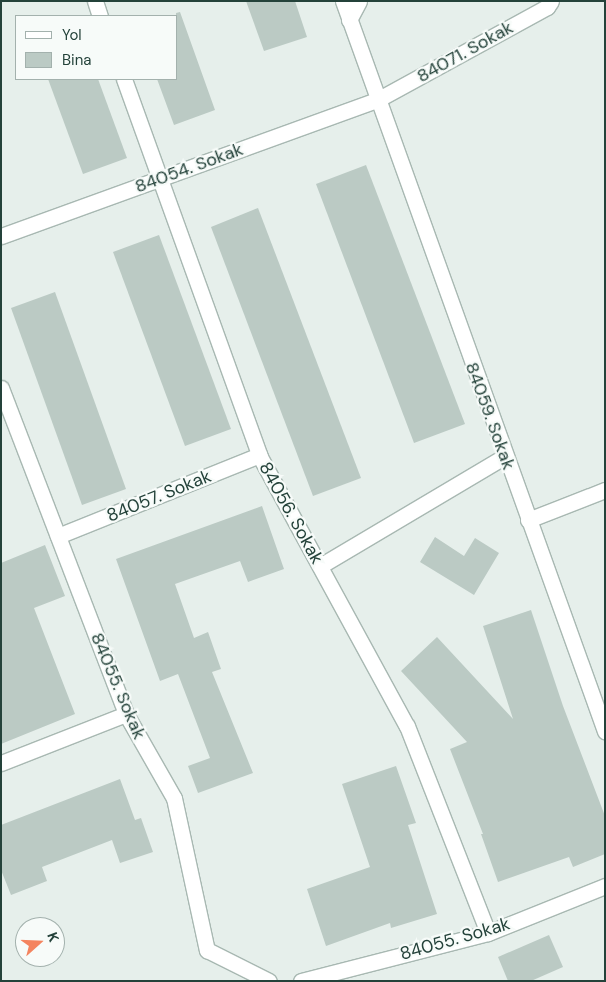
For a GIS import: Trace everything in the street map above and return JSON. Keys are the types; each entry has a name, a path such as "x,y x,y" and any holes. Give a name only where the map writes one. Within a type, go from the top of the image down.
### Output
{"street":[{"path":"95,1 100,15"},
{"name":"84059. Sokak","path":"343,1 504,456 605,731"},
{"path":"349,20 359,1"},
{"name":"84071. Sokak","path":"378,100 547,7 551,1"},
{"name":"84056. Sokak","path":"124,80 259,455 407,726 488,933"},
{"name":"84054. Sokak","path":"1,236 378,100"},
{"name":"84055. Sokak","path":"1,388 126,714 174,798 206,950 269,981"},
{"name":"84057. Sokak","path":"58,536 259,455"},
{"path":"320,566 504,456"},
{"path":"528,520 605,490"},
{"path":"1,763 126,714"},
{"name":"84055. Sokak","path":"301,981 488,933 605,886"}],"building":[{"path":"246,1 295,1 307,37 264,51"},
{"path":"180,12 215,110 174,125 157,80 178,80 178,15 176,13"},
{"path":"48,80 98,80 127,158 83,174"},
{"path":"366,165 465,424 414,443 316,184"},
{"path":"258,208 361,478 313,496 211,227"},
{"path":"159,235 231,429 185,446 113,252"},
{"path":"55,292 126,489 82,505 11,308"},
{"path":"262,506 284,569 248,582 240,561 175,584 194,638 208,632 221,669 212,672 253,773 198,793 188,766 210,758 178,674 160,681 116,559"},
{"path":"435,537 464,556 475,538 499,553 474,595 420,562"},
{"path":"45,545 65,596 34,608 75,714 1,744 1,563"},
{"path":"531,610 563,706 605,816 605,854 573,867 569,857 498,882 481,834 483,834 450,749 467,742 401,671 437,637 513,719 483,626"},
{"path":"396,766 416,823 408,825 437,914 391,928 390,923 326,946 307,889 370,867 342,784"},
{"path":"120,779 135,820 141,818 153,852 120,863 112,840 42,867 47,881 11,895 1,870 1,825"},
{"path":"549,935 563,967 531,981 508,981 498,957"}]}
